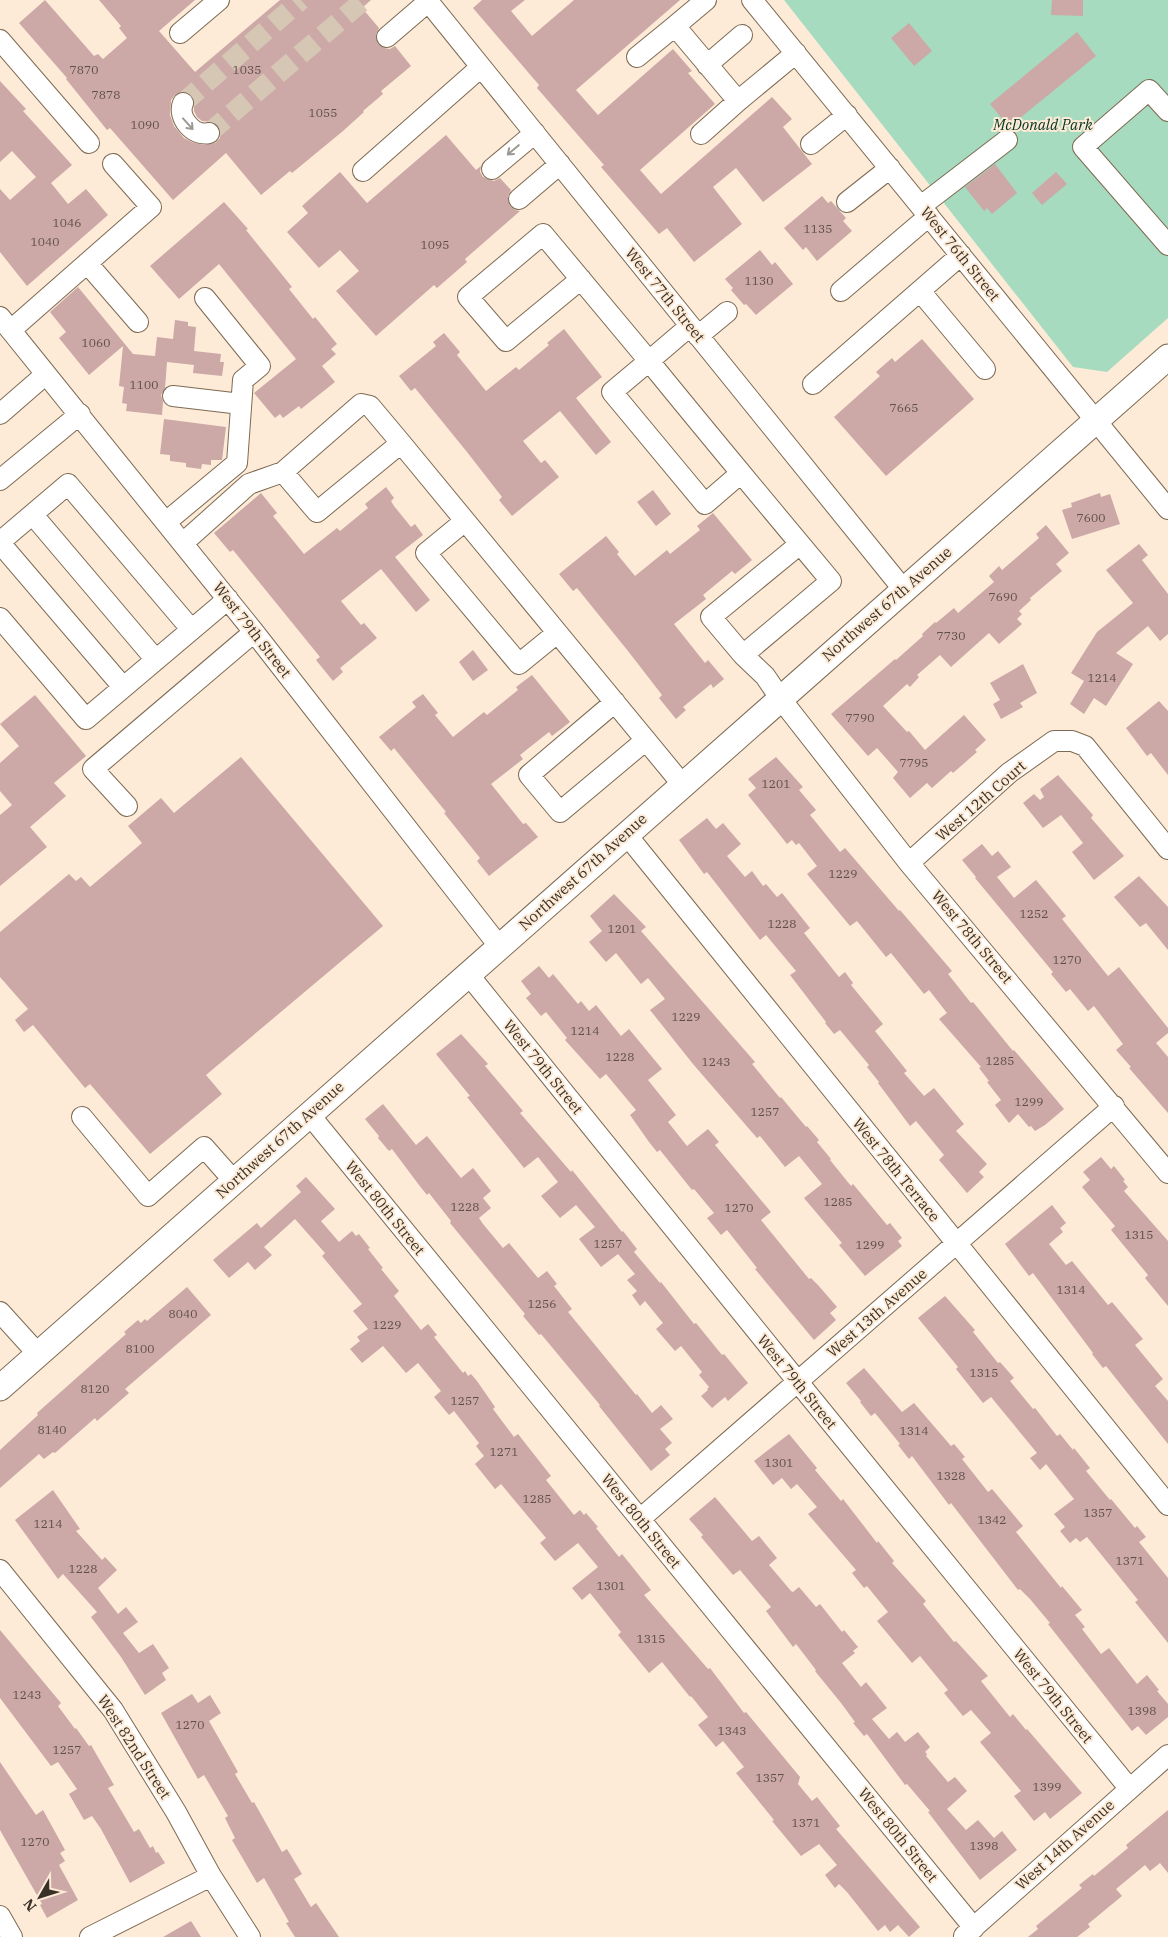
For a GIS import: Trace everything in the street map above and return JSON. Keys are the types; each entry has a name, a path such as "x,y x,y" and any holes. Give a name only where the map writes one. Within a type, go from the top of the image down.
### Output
{"main road":[{"name":"Northwest 67th Avenue","path":"0,1388 1168,357"}],"street":[{"path":"180,33 219,0"},
{"path":"637,57 706,0"},
{"name":"West 76th Street","path":"752,0 1168,509"},
{"path":"387,37 428,1"},
{"name":"West 77th Street","path":"428,1 903,589"},
{"path":"675,26 738,101"},
{"path":"707,65 742,35"},
{"path":"0,40 90,143"},
{"path":"701,134 796,53"},
{"path":"363,171 481,67"},
{"path":"1168,111 1149,90 1083,147 1168,245"},
{"path":"183,103 180,108 182,117 188,125 203,135 208,133"},
{"path":"811,144 847,115"},
{"path":"492,168 535,133"},
{"path":"841,291 925,211 1007,140"},
{"path":"5,324 88,263 151,207 113,164"},
{"path":"519,199 560,164"},
{"path":"847,202 890,168"},
{"path":"581,278 506,341 468,296 543,234 581,278 831,581 743,654"},
{"path":"813,384 961,255"},
{"path":"88,263 138,322"},
{"path":"920,291 985,369"},
{"path":"166,522 237,463 243,380 260,366 205,298"},
{"path":"727,312 649,361 612,392 705,504 741,473"},
{"name":"West 79th Street","path":"5,324 228,598 499,946"},
{"path":"0,414 46,374"},
{"path":"173,396 241,404"},
{"path":"183,543 248,484 283,472 361,404 370,406 682,784"},
{"path":"0,480 80,414"},
{"path":"283,472 317,512 401,443"},
{"path":"123,687 0,543 68,484 191,629"},
{"path":"33,515 156,660"},
{"path":"465,520 426,553 519,664 557,632"},
{"name":"West 78th Street","path":"800,544 711,617 764,676 910,863 1168,1173"},
{"path":"0,618 86,719 228,598"},
{"path":"127,806 93,769 254,632"},
{"path":"615,702 529,775 560,812 646,740"},
{"name":"West 12th Court","path":"910,863 1009,773 1054,741 1072,741 1085,746 1168,849"},
{"name":"West 78th Terrace","path":"626,834 1168,1505"},
{"name":"West 79th Street","path":"468,974 1129,1788"},
{"name":"West 13th Avenue","path":"640,1519 1114,1106"},
{"name":"West 80th Street","path":"309,1114 640,1519 969,1932"},
{"path":"82,1117 148,1196 204,1147 234,1181"},
{"path":"0,1312 38,1354"},
{"name":"West 82nd Street","path":"0,1570 113,1710 176,1812 211,1876 250,1937"},
{"name":"West 14th Avenue","path":"969,1932 1168,1754"},
{"path":"90,1937 211,1876"},
{"path":"0,1916 12,1937"}],"green space":[{"name":"McDonald Park","path":"784,0 1168,0 1168,318 1107,372 1073,367"}],"building":[{"path":"45,0 94,56 98,54 103,59 127,38 119,28 121,26 99,0 195,0 159,31 195,72 280,0 371,0 362,8 379,28 376,34 378,44 390,49 395,46 411,66 381,91 383,94 343,131 292,173 290,171 261,195 226,153 173,200 110,128 107,130 67,78 19,23","holes":["185,91 191,94 194,99 194,111 197,117 202,121 214,122 219,127 220,138 215,143 204,145 192,142 184,138 174,126 170,115 171,100 175,95"]},
{"path":"482,0 525,0 511,11 532,36 574,0 680,0 576,90 598,115 673,49 692,71 688,73 715,104 640,170 661,194 772,97 792,119 783,127 812,164 763,202 736,168 713,187 742,224 694,262 667,228 659,234 601,167 604,165 537,88 539,85 473,8"},
{"path":"1052,0 1083,0 1083,16 1051,15"},
{"path":"909,23 932,51 914,66 891,38"},
{"path":"1077,32 1096,56 1009,127 990,104"},
{"path":"0,81 26,109 23,111 72,165 51,183 68,204 86,189 108,215 27,286 0,252 0,189 10,200 36,177 12,151 0,162"},
{"path":"446,135 476,170 481,166 480,172 483,177 494,181 500,178 511,190 508,196 510,206 520,211 465,259 467,262 437,288 434,285 376,336 336,291 359,271 340,250 319,268 287,232 308,213 302,206 340,172 367,203"},
{"path":"995,164 1017,193 992,214 987,208 984,211 965,187"},
{"path":"1056,172 1067,184 1042,205 1032,193"},
{"path":"822,196 828,203 831,201 846,218 843,221 852,231 817,261 806,247 803,250 784,228"},
{"path":"224,202 248,229 246,230 292,287 289,289 313,319 315,317 337,344 331,349 336,354 322,366 335,382 301,409 299,406 283,418 280,414 275,418 254,393 296,359 219,264 179,299 150,266"},
{"path":"760,250 772,265 775,262 793,284 756,315 731,290 733,288 725,279"},
{"path":"78,287 133,354 155,356 157,337 173,339 175,320 188,322 188,326 196,327 194,351 221,354 220,362 224,362 222,376 193,373 194,365 167,362 165,388 161,395 163,402 162,415 126,411 127,404 122,403 124,387 119,386 123,346 89,375 59,338 66,332 50,312"},
{"path":"564,329 602,377 576,398 611,442 596,455 560,411 523,441 541,463 545,460 559,477 512,516 499,500 502,497 467,452 415,388 411,391 399,376 436,346 433,342 444,333 460,352 457,355 486,391 516,367 519,370 549,345 547,343"},
{"path":"922,339 974,399 886,476 834,417 880,376 876,372 892,358 895,362"},
{"path":"164,419 226,427 222,460 211,460 211,465 202,464 201,469 186,467 186,463 170,461 170,455 160,454"},
{"path":"386,487 394,498 391,501 394,506 411,527 415,524 423,535 395,557 430,600 416,612 381,569 341,601 361,625 364,623 377,638 340,668 343,672 333,681 316,660 320,657 233,550 230,552 214,533 261,493 277,513 273,516 304,554 337,528 340,531 368,508 365,504"},
{"path":"653,490 671,514 656,526 637,502"},
{"path":"1100,493 1101,497 1110,494 1120,524 1072,539 1062,510 1072,507 1071,503"},
{"path":"713,513 752,560 735,574 732,571 703,595 706,599 674,624 705,663 708,660 724,679 713,688 711,684 683,707 686,710 676,719 659,698 662,695 628,651 577,588 573,591 559,574 606,536 619,552 617,554 635,576 667,550 670,554 700,530 697,526"},
{"path":"1046,525 1069,553 1056,564 1062,571 1030,598 1031,600 1019,611 1022,614 1017,619 1022,624 999,644 989,633 951,667 940,655 917,675 919,677 910,687 907,684 883,706 907,732 909,731 925,750 964,715 986,740 975,750 977,752 953,773 951,771 932,788 927,783 910,798 893,778 898,772 877,748 868,756 831,714 896,660 923,636 922,634 935,622 954,608 958,613 994,582 989,576 999,566 1002,570 1039,538 1036,534"},
{"path":"1139,544 1148,555 1142,560 1168,594 1168,634 1160,641 1148,626 1116,653 1133,664 1106,706 1094,698 1084,714 1070,704 1084,681 1071,673 1097,632 1133,603 1106,570"},
{"path":"473,650 488,670 473,681 459,662"},
{"path":"1023,664 1037,693 1020,703 1023,707 1001,719 993,704 1000,700 990,683"},
{"path":"532,675 570,722 552,736 549,732 520,755 523,759 491,784 523,824 526,823 538,837 489,876 477,861 480,858 444,813 446,812 394,748 391,751 379,737 416,707 412,702 423,694 438,713 435,715 453,737 484,712 487,715 518,690 516,687"},
{"path":"35,695 86,756 54,783 66,796 30,827 47,847 0,886 0,815 12,805 0,791 0,763 19,746 0,724"},
{"path":"1159,701 1168,711 1168,775 1151,753 1147,756 1126,728"},
{"path":"241,757 383,926 206,1075 222,1094 150,1154 90,1084 85,1088 33,1025 24,1032 15,1020 28,1009 0,977 0,932 69,874 76,881 81,877 90,887 142,843 128,826 161,798 174,813"},
{"path":"776,757 803,787 799,790 816,810 810,815 840,852 845,848 900,910 952,971 948,974 971,1003 973,1002 1064,1109 1045,1125 1035,1131 1018,1114 1009,1123 995,1105 1001,1100 987,1082 989,1081 979,1068 981,1067 939,1019 947,1013 929,990 924,994 891,953 886,957 857,921 850,926 807,874 817,866 799,843 796,845 792,840 787,844 748,795 756,788 748,779"},
{"path":"1058,775 1093,815 1091,818 1124,856 1094,880 1072,852 1083,843 1061,815 1043,828 1023,803 1034,794 1040,800 1044,797 1040,789"},
{"path":"707,818 716,829 723,823 741,844 727,856 745,877 752,871 763,886 766,884 777,897 782,893 810,928 804,933 839,977 845,972 853,983 851,985 883,1024 875,1031 907,1071 904,1073 924,1096 934,1088 964,1124 956,1131 987,1164 979,1172 984,1177 967,1193 939,1160 944,1155 916,1121 910,1126 867,1067 869,1065 840,1030 834,1034 825,1023 790,975 796,971 766,935 760,940 707,872 704,874 679,840"},
{"path":"982,844 992,856 998,851 1011,867 997,877 1014,898 1036,880 1066,916 1062,919 1108,976 1119,967 1168,1028 1168,1033 1156,1043 1168,1057 1168,1113 1116,1050 1123,1044 1094,1006 1088,1011 1070,989 1066,992 1051,974 1053,972 962,860"},
{"path":"1139,876 1168,907 1168,950 1146,923 1140,927 1114,897"},
{"path":"614,894 646,927 641,931 755,1062 752,1064 780,1098 819,1140 817,1142 851,1186 853,1184 887,1225 890,1223 902,1238 898,1241 902,1246 865,1276 839,1245 842,1243 804,1198 822,1184 799,1156 785,1167 760,1136 757,1138 693,1064 650,1010 665,999 648,978 641,984 616,953 606,962 589,942 602,931 590,916"},
{"path":"539,966 549,978 553,974 578,1004 581,1001 589,1011 596,1005 621,1036 629,1029 662,1069 648,1080 676,1115 668,1122 687,1146 708,1129 719,1142 715,1145 771,1212 761,1220 809,1279 811,1278 818,1285 837,1307 830,1313 836,1320 814,1340 755,1269 757,1268 727,1230 721,1235 707,1218 714,1213 694,1189 692,1190 660,1150 657,1152 649,1142 630,1115 636,1110 606,1074 600,1079 565,1040 567,1038 546,1012 541,1016 526,998 531,994 521,981"},
{"path":"461,1034 488,1064 485,1066 523,1111 520,1113 571,1172 572,1170 623,1231 637,1249 634,1252 661,1282 694,1324 696,1323 748,1383 728,1401 725,1397 712,1408 701,1396 709,1387 699,1375 702,1372 681,1346 675,1351 656,1329 663,1323 645,1301 640,1306 632,1295 637,1291 627,1280 635,1274 618,1254 601,1267 579,1239 595,1227 576,1205 560,1218 541,1196 558,1182 538,1157 524,1168 467,1097 470,1096 436,1054"},
{"path":"383,1104 416,1145 427,1136 461,1178 473,1168 491,1191 483,1198 491,1208 479,1218 483,1224 503,1248 509,1243 538,1278 547,1271 557,1284 554,1286 572,1309 568,1312 636,1395 652,1413 661,1405 673,1419 660,1429 672,1443 665,1449 670,1455 651,1471 600,1405 541,1334 539,1335 523,1316 525,1314 450,1223 451,1221 429,1193 427,1195 392,1149 389,1151 378,1138 379,1136 365,1119"},
{"path":"1101,1157 1111,1169 1114,1166 1128,1187 1124,1191 1168,1241 1168,1306 1145,1278 1148,1275 1111,1230 1115,1226 1082,1187 1090,1180 1083,1172"},
{"path":"306,1177 335,1209 321,1221 339,1242 352,1231 356,1236 359,1234 383,1268 381,1269 399,1291 394,1296 421,1330 428,1324 437,1335 434,1337 463,1373 465,1371 468,1376 471,1374 477,1381 495,1407 493,1409 514,1437 518,1434 551,1476 546,1480 574,1515 580,1510 584,1515 586,1513 619,1557 622,1554 651,1590 644,1595 708,1669 710,1668 744,1713 746,1712 800,1777 798,1784 812,1801 817,1797 840,1826 836,1829 920,1927 909,1937 898,1925 890,1932 885,1925 878,1931 839,1884 835,1888 825,1875 837,1865 819,1844 801,1856 736,1773 744,1767 723,1741 716,1747 698,1725 708,1717 662,1662 649,1673 618,1635 621,1632 590,1593 582,1600 572,1588 598,1567 578,1543 555,1561 540,1543 546,1538 501,1484 495,1489 475,1464 484,1456 476,1446 479,1443 454,1411 449,1415 434,1397 441,1391 418,1363 406,1373 383,1346 362,1363 350,1349 360,1341 357,1337 368,1329 353,1311 362,1304 322,1256 325,1253 295,1219 264,1247 272,1255 255,1270 248,1262 229,1278 213,1260 257,1223 261,1228 301,1192 296,1186"},
{"path":"1052,1205 1066,1223 1060,1228 1063,1232 1049,1244 1066,1265 1072,1261 1108,1305 1112,1302 1143,1339 1135,1345 1163,1379 1155,1386 1168,1401 1168,1444 1106,1366 1103,1368 1033,1273 1029,1276 1005,1244"},
{"path":"187,1287 211,1315 125,1389 129,1393 97,1421 95,1418 55,1453 53,1452 44,1459 39,1454 0,1488 0,1450 38,1415 37,1413 126,1334 124,1332 138,1320 141,1323 145,1319 147,1321"},
{"path":"945,1296 975,1330 973,1332 998,1363 1000,1362 1014,1378 1010,1381 1033,1409 1035,1408 1057,1436 1060,1434 1073,1450 1074,1448 1090,1468 1086,1471 1135,1528 1137,1526 1146,1537 1139,1542 1168,1578 1168,1643 1135,1602 1138,1600 1087,1537 1080,1542 1076,1538 1070,1543 1060,1531 1065,1527 1054,1514 1074,1499 1046,1464 1040,1470 1030,1458 1037,1453 991,1397 983,1403 956,1369 958,1367 918,1318"},
{"path":"864,1368 902,1412 914,1403 951,1446 954,1444 965,1457 962,1459 988,1492 992,1489 1023,1526 1016,1532 1061,1588 1062,1586 1082,1610 1075,1615 1085,1627 1082,1629 1101,1654 1109,1648 1137,1684 1147,1675 1168,1704 1168,1717 1146,1735 1138,1726 1132,1731 1048,1624 1050,1623 1030,1599 1020,1589 1018,1590 951,1503 949,1505 912,1456 909,1459 898,1445 900,1444 875,1413 871,1416 860,1402 846,1383"},
{"path":"789,1434 817,1468 815,1470 841,1501 843,1499 877,1543 878,1541 894,1561 892,1563 926,1601 923,1604 954,1642 956,1641 988,1676 981,1681 1010,1717 1013,1714 1082,1793 1050,1819 1045,1812 1034,1821 1014,1796 1021,1791 980,1742 991,1733 971,1710 963,1716 944,1693 948,1690 920,1656 912,1663 877,1621 888,1612 867,1586 864,1588 852,1573 856,1570 808,1514 817,1507 797,1484 791,1489 782,1478 773,1485 754,1461"},
{"path":"53,1490 80,1529 76,1531 102,1560 105,1557 117,1570 98,1588 118,1614 126,1607 138,1622 123,1633 139,1653 153,1644 169,1668 162,1673 166,1680 145,1695 121,1657 91,1617 97,1612 63,1574 58,1579 15,1520"},
{"path":"715,1497 752,1541 759,1536 777,1558 769,1565 791,1591 793,1592 799,1587 816,1607 820,1604 842,1632 844,1630 858,1647 853,1651 855,1653 842,1663 861,1687 866,1682 887,1708 872,1719 889,1739 897,1732 905,1742 918,1732 930,1747 925,1752 926,1756 948,1782 955,1777 967,1791 947,1809 966,1830 978,1820 994,1838 1002,1831 1017,1850 980,1880 928,1812 930,1811 907,1784 905,1785 867,1734 864,1736 853,1723 855,1722 796,1644 793,1647 766,1611 771,1607 740,1570 733,1575 701,1537 703,1535 689,1519"},
{"path":"0,1630 61,1703 58,1706 75,1729 89,1746 91,1745 114,1785 108,1788 134,1832 139,1829 150,1848 153,1846 156,1853 158,1852 165,1863 130,1883 92,1816 84,1820 69,1794 77,1789 58,1762 51,1766 0,1698"},
{"path":"192,1694 198,1703 210,1695 221,1713 209,1721 238,1772 235,1774 252,1803 254,1802 282,1852 287,1849 302,1874 294,1879 311,1907 316,1903 339,1937 295,1937 286,1923 289,1922 264,1878 257,1883 232,1840 235,1838 225,1818 228,1816 204,1775 198,1779 161,1713"},
{"path":"0,1762 36,1815 43,1810 65,1850 60,1853 65,1861 59,1865 78,1900 47,1918 40,1905 42,1904 0,1830"},
{"path":"1168,1810 1168,1873 1160,1863 1150,1871 1145,1865 1116,1889 1122,1896 1088,1924 1090,1927 1077,1937 1028,1937 1038,1929 1036,1926 1082,1888 1079,1885 1093,1874 1094,1876 1128,1848 1126,1845"},
{"path":"191,1921 201,1937 163,1937"}],"tunnel":[{"path":"183,103 301,0"},
{"path":"209,133 364,0"}]}
